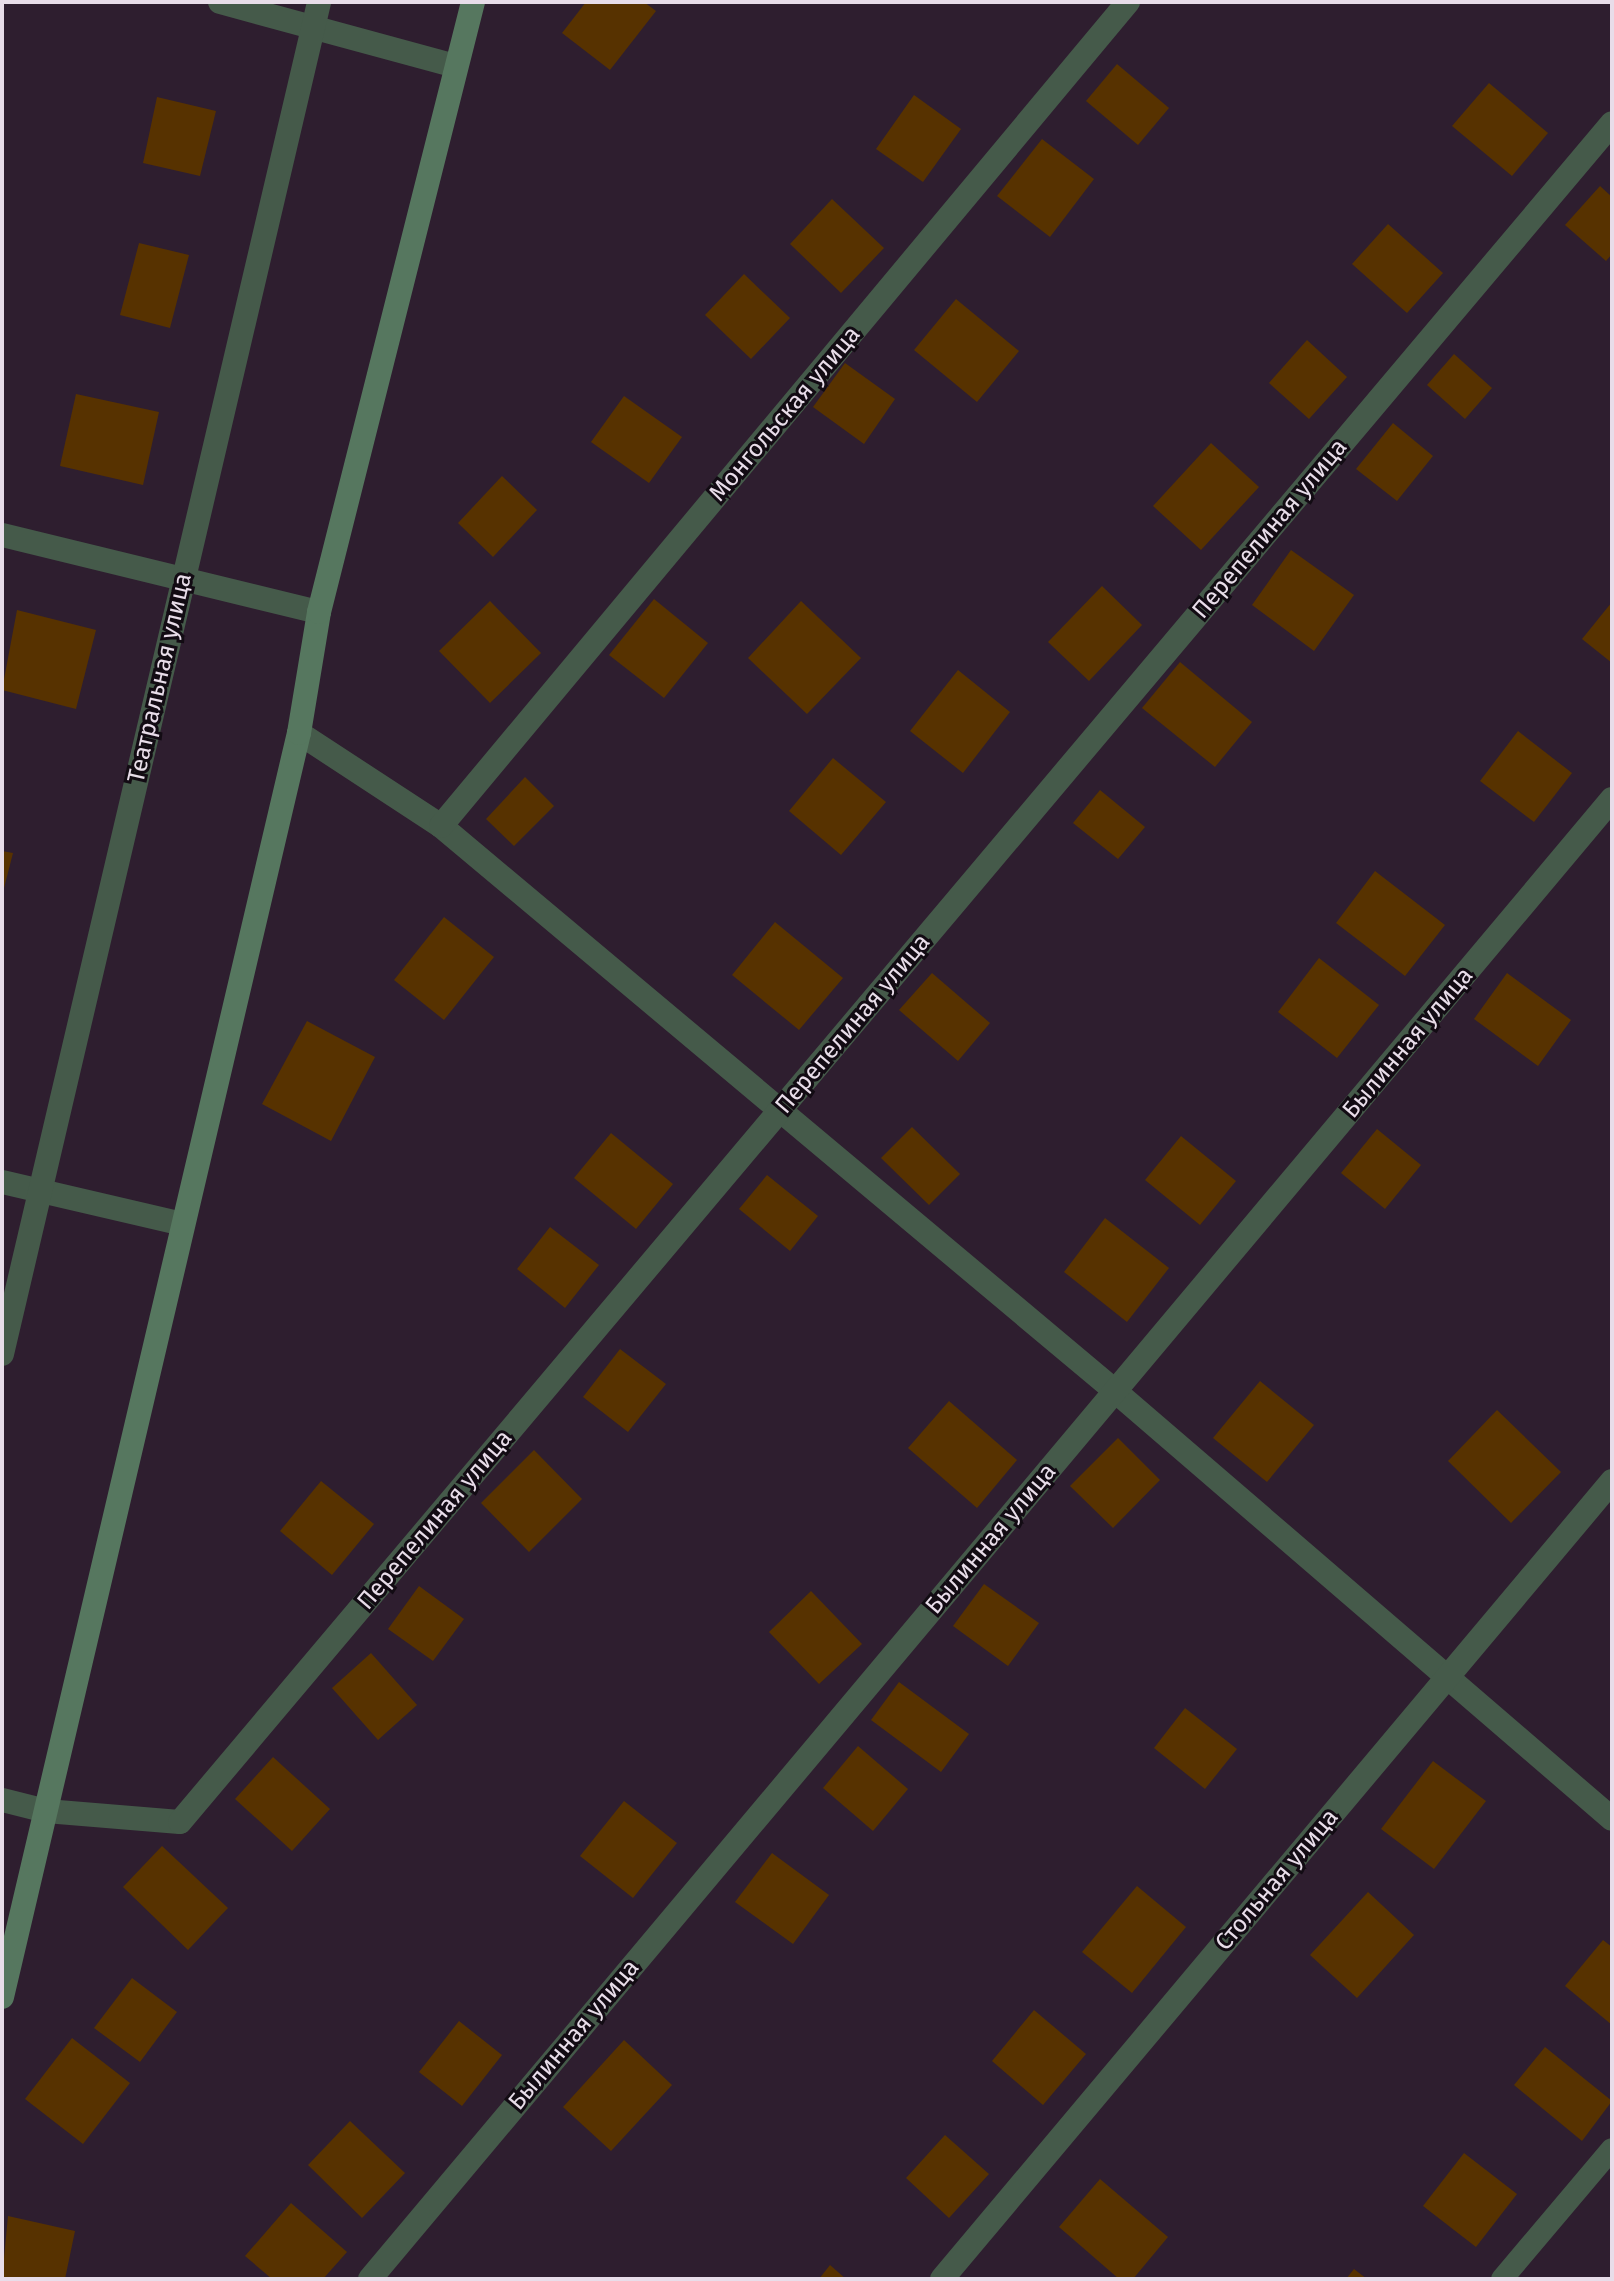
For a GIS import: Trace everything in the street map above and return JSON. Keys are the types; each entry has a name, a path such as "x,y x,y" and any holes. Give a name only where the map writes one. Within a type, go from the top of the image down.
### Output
{"street":[{"path":"220,2 316,14 455,66"},
{"path":"2,1997 299,733 319,612 473,2"},
{"name":"Монгольская улица","path":"441,826 1128,2"},
{"name":"Театральная улица","path":"2,1354 316,14"},
{"name":"Перепелиная улица","path":"46,1811 180,1822 1612,123"},
{"path":"2,535 319,612"},
{"path":"299,733 441,826 1115,1391 1446,1680 1612,1819"},
{"name":"Былинная улица","path":"370,2279 1612,799"},
{"path":"2,1182 182,1224"},
{"name":"Стольная улица","path":"942,2279 1612,1481"},
{"path":"2,1800 46,1811"}],"lane":[{"path":"1502,2279 1612,2149"}],"building":[{"path":"586,2 644,2 656,11 610,70 562,33"},
{"path":"1117,64 1169,108 1138,145 1086,101"},
{"path":"1489,83 1548,133 1512,176 1452,126"},
{"path":"914,95 961,129 923,182 876,149"},
{"path":"157,97 216,111 200,176 143,163"},
{"path":"1042,139 1094,179 1050,237 997,196"},
{"path":"1600,186 1612,197 1612,254 1606,261 1565,225"},
{"path":"832,199 884,248 841,293 790,244"},
{"path":"1388,224 1443,273 1407,313 1352,264"},
{"path":"139,243 189,255 170,328 120,315"},
{"path":"744,274 790,318 751,359 705,315"},
{"path":"956,299 1019,351 977,402 914,350"},
{"path":"1307,340 1347,377 1309,419 1269,383"},
{"path":"1454,354 1492,388 1465,419 1427,385"},
{"path":"845,363 895,399 864,444 813,407"},
{"path":"76,394 159,412 143,485 60,466"},
{"path":"624,396 682,437 649,483 591,442"},
{"path":"1393,423 1433,456 1397,501 1356,469"},
{"path":"1211,443 1259,487 1201,550 1153,506"},
{"path":"502,476 537,510 493,557 458,523"},
{"path":"1291,550 1354,595 1314,651 1252,605"},
{"path":"1102,586 1142,625 1089,681 1048,642"},
{"path":"654,599 708,643 664,698 609,655"},
{"path":"490,601 541,653 490,703 439,651"},
{"path":"801,601 861,658 807,714 748,658"},
{"path":"1612,602 1612,663 1582,639"},
{"path":"17,610 96,630 76,709 2,690"},
{"path":"1180,662 1252,722 1215,767 1142,708"},
{"path":"958,670 1010,712 963,773 910,731"},
{"path":"1518,731 1572,773 1534,822 1480,781"},
{"path":"833,758 886,802 841,855 789,811"},
{"path":"525,777 554,806 514,846 486,819"},
{"path":"1100,790 1145,827 1118,859 1073,823"},
{"path":"2,851 13,853 3,892 2,892"},
{"path":"1375,871 1445,925 1405,976 1336,923"},
{"path":"444,917 494,957 444,1020 394,980"},
{"path":"775,922 843,978 799,1030 732,975"},
{"path":"1319,958 1379,1005 1337,1058 1278,1012"},
{"path":"932,973 990,1023 958,1061 899,1010"},
{"path":"1507,973 1571,1020 1538,1066 1474,1019"},
{"path":"307,1021 375,1057 331,1141 262,1104"},
{"path":"912,1127 960,1174 929,1205 881,1158"},
{"path":"1377,1129 1421,1165 1385,1209 1341,1173"},
{"path":"611,1133 673,1184 636,1229 574,1178"},
{"path":"1181,1136 1236,1181 1200,1225 1145,1180"},
{"path":"767,1175 818,1216 790,1251 739,1209"},
{"path":"1105,1218 1169,1268 1127,1322 1064,1272"},
{"path":"550,1227 599,1265 565,1308 517,1269"},
{"path":"620,1349 666,1384 628,1432 583,1397"},
{"path":"1260,1381 1314,1425 1267,1482 1213,1438"},
{"path":"949,1401 1017,1460 977,1508 908,1448"},
{"path":"1497,1410 1561,1472 1511,1523 1448,1461"},
{"path":"1118,1438 1160,1480 1113,1528 1070,1486"},
{"path":"534,1450 582,1499 529,1552 481,1503"},
{"path":"321,1481 374,1524 332,1575 280,1531"},
{"path":"984,1584 1039,1623 1008,1666 953,1626"},
{"path":"419,1586 464,1619 433,1661 388,1629"},
{"path":"811,1591 862,1644 819,1684 769,1632"},
{"path":"371,1653 417,1705 378,1740 332,1688"},
{"path":"899,1682 969,1734 941,1772 871,1720"},
{"path":"1185,1708 1237,1749 1205,1789 1154,1748"},
{"path":"858,1746 908,1789 873,1831 823,1788"},
{"path":"273,1757 330,1809 292,1851 235,1799"},
{"path":"1433,1761 1486,1801 1434,1869 1381,1829"},
{"path":"624,1801 677,1843 633,1898 580,1856"},
{"path":"162,1846 228,1908 188,1950 123,1887"},
{"path":"772,1853 829,1895 793,1944 735,1902"},
{"path":"1137,1886 1186,1927 1132,1993 1082,1952"},
{"path":"1368,1892 1414,1935 1357,1998 1310,1955"},
{"path":"1603,1940 1612,1947 1612,2025 1565,1986"},
{"path":"132,1978 177,2012 140,2062 94,2028"},
{"path":"1034,2010 1086,2054 1043,2105 992,2061"},
{"path":"459,2021 502,2055 462,2106 419,2072"},
{"path":"72,2038 130,2083 83,2144 25,2099"},
{"path":"624,2040 672,2085 611,2151 563,2107"},
{"path":"1545,2047 1612,2101 1582,2141 1514,2085"},
{"path":"350,2121 405,2173 362,2218 308,2165"},
{"path":"945,2135 989,2174 949,2218 906,2178"},
{"path":"1464,2153 1517,2194 1476,2247 1423,2206"},
{"path":"1100,2179 1168,2237 1133,2279 1119,2279 1059,2227"},
{"path":"291,2203 347,2252 323,2279 272,2279 245,2256"},
{"path":"8,2216 75,2231 65,2279 2,2279"},
{"path":"830,2265 846,2279 819,2279"},
{"path":"1354,2269 1367,2279 1346,2279"}]}
